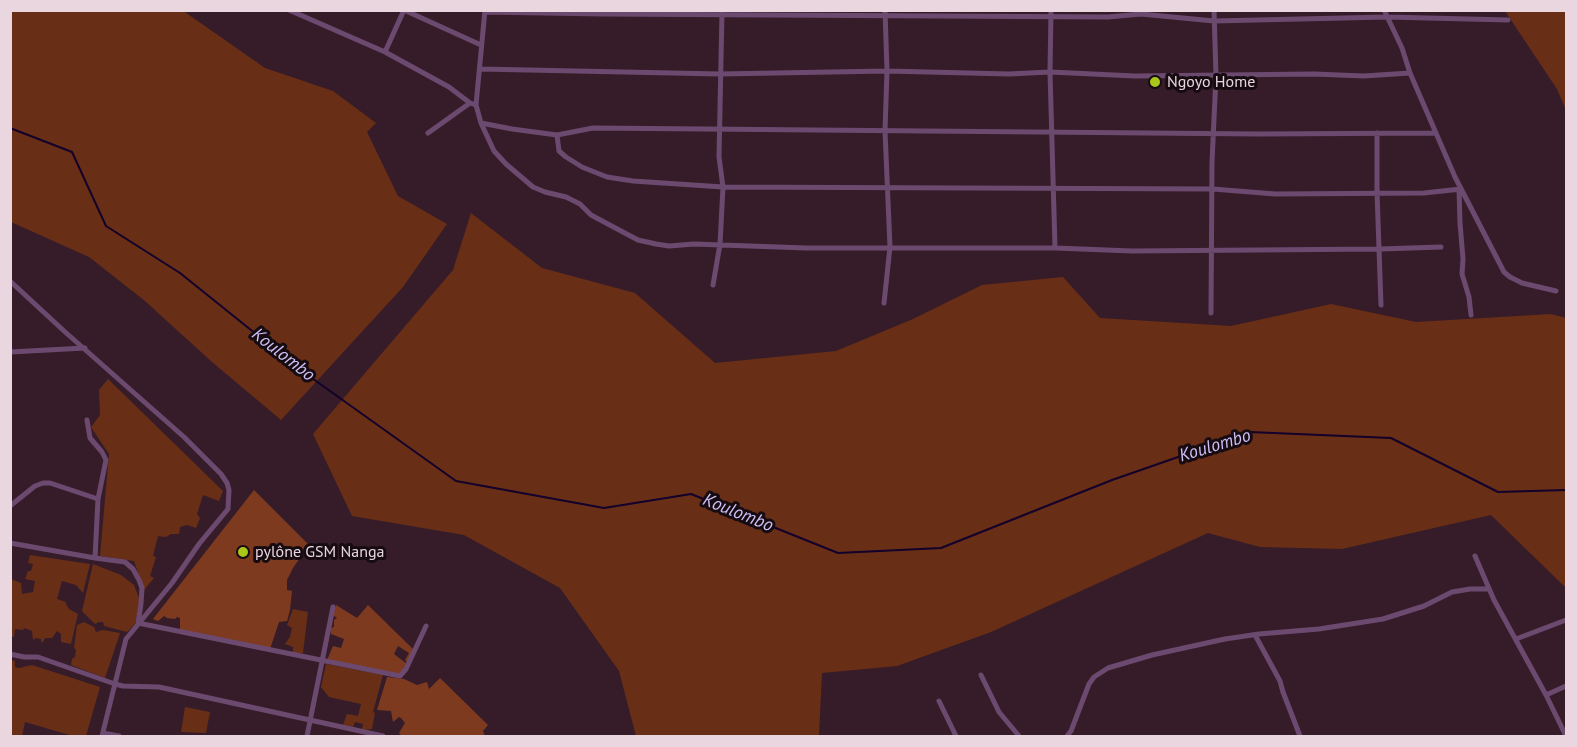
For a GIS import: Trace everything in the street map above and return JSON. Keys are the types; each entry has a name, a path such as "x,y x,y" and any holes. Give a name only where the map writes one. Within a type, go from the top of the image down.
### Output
{"street":[{"path":"289,10 385,52 449,87 473,104 494,151 532,187 567,197 580,204 591,215 638,240 669,246 694,243 806,248 1055,248 1132,251 1441,247"},
{"path":"385,52 404,10 481,45"},
{"path":"1211,313 1216,76 1214,10"},
{"path":"1384,10 1460,189 1504,272 1522,283 1556,291"},
{"path":"428,133 473,104 480,69 485,11 604,14 1051,13 1108,17 1141,14 1214,21 1387,17 1508,20"},
{"path":"713,285 720,244 723,187 719,157 723,12"},
{"path":"884,303 890,247 885,131 887,71 885,13"},
{"path":"1051,13 1051,131 1055,248"},
{"path":"480,69 720,74 887,71 968,74 1050,72 1135,76 1314,74 1364,76 1410,73"},
{"path":"481,123 556,135 593,128 1259,134 1436,133"},
{"path":"1377,133 1381,305"},
{"path":"556,135 559,151 582,167 607,177 633,182 723,187 1213,189 1275,194 1425,193 1460,189"},
{"path":"1460,189 1462,274 1469,297 1471,315"},
{"path":"10,281 184,437 221,474 229,490 228,509 126,639 103,735 119,736"},
{"path":"10,352 85,348"},
{"path":"87,420 90,438 106,460 98,499 95,558"},
{"path":"10,506 35,486 43,483 50,483 98,499"},
{"path":"10,543 125,562 133,569 142,588 138,623"},
{"path":"1475,556 1489,589 1566,736"},
{"path":"1067,736 1089,684 1108,668 1199,644 1371,621 1407,613 1452,592 1489,589"},
{"path":"307,736 333,607"},
{"path":"1516,639 1566,620"},
{"path":"138,623 400,676 406,669 426,626"},
{"path":"1256,635 1280,681 1300,736"},
{"path":"10,654 38,657 123,686 159,687 383,736"},
{"path":"981,675 999,712 1019,736"},
{"path":"1546,695 1566,686"},
{"path":"939,701 956,736"}],"shaded area":[{"path":"182,10 265,68 333,91 376,123 367,132 398,196 447,224 403,287 281,420 145,301 89,257 11,222 11,11"},
{"path":"1505,11 1566,11 1566,110 1557,89"},
{"path":"471,213 542,268 635,293 715,363 836,351 913,319 982,285 1063,277 1100,318 1231,326 1331,304 1416,322 1551,314 1566,318 1566,588 1491,515 1342,549 1260,547 1208,533 991,632 897,666 822,673 819,736 636,736 619,671 560,588 464,535 352,516 313,434 453,270"},
{"path":"108,379 223,491 219,501 203,495 197,514 200,518 196,528 187,525 180,527 179,534 158,536 153,556 156,557 150,576 154,578 144,590 134,561 100,556 109,454 91,427 100,415 99,390"},
{"path":"254,490 308,544 287,580 287,590 292,591 290,610 287,621 279,622 270,649 180,630 180,618 177,617 175,619 164,616 158,621 153,619"},
{"path":"30,555 90,564 83,593 76,585 62,581 57,599 66,602 69,609 78,614 71,644 61,642 61,634 57,631 52,638 45,638 43,642 36,638 33,640 32,631 24,628 23,630 15,629 14,637 11,636 11,579 21,583 22,594 33,592 35,581 25,579 33,564 28,563"},
{"path":"93,564 121,575 134,585 140,601 135,624 127,632 104,626 103,622 95,624 82,611"},
{"path":"336,605 357,618 368,605 414,650 408,663 405,660 409,653 398,646 394,654 407,664 399,674 327,660 333,646 341,648 344,639 331,634 334,620 337,618 333,615"},
{"path":"293,609 308,612 303,653 293,653 293,647 285,644 290,637 292,628 287,625"},
{"path":"84,622 94,627 96,632 103,630 120,633 105,678 71,665 75,657 77,625"},
{"path":"11,660 15,661 15,667 32,665 100,687 86,736 73,736 25,722 22,736 11,736"},
{"path":"326,664 383,675 373,712 375,713 372,729 362,730 363,724 355,722 353,727 343,725 347,714 358,716 361,704 329,697 321,687"},
{"path":"387,677 404,679 417,685 427,682 429,689 440,678 488,725 483,731 485,736 402,736 399,733 405,723 401,718 393,722 391,711 377,710"},
{"path":"185,707 210,712 206,733 181,732"}],"waterway":[{"name":"Koulombo","path":"10,128 72,152 106,226 180,273 302,371 456,481 604,508 691,494 838,553 941,548 1112,480 1250,432 1391,438 1498,492 1566,490"}],"place":[{"name":"Ngoyo Home","path":"1155,82"},
{"name":"pylône GSM Nanga","path":"243,552"}]}
